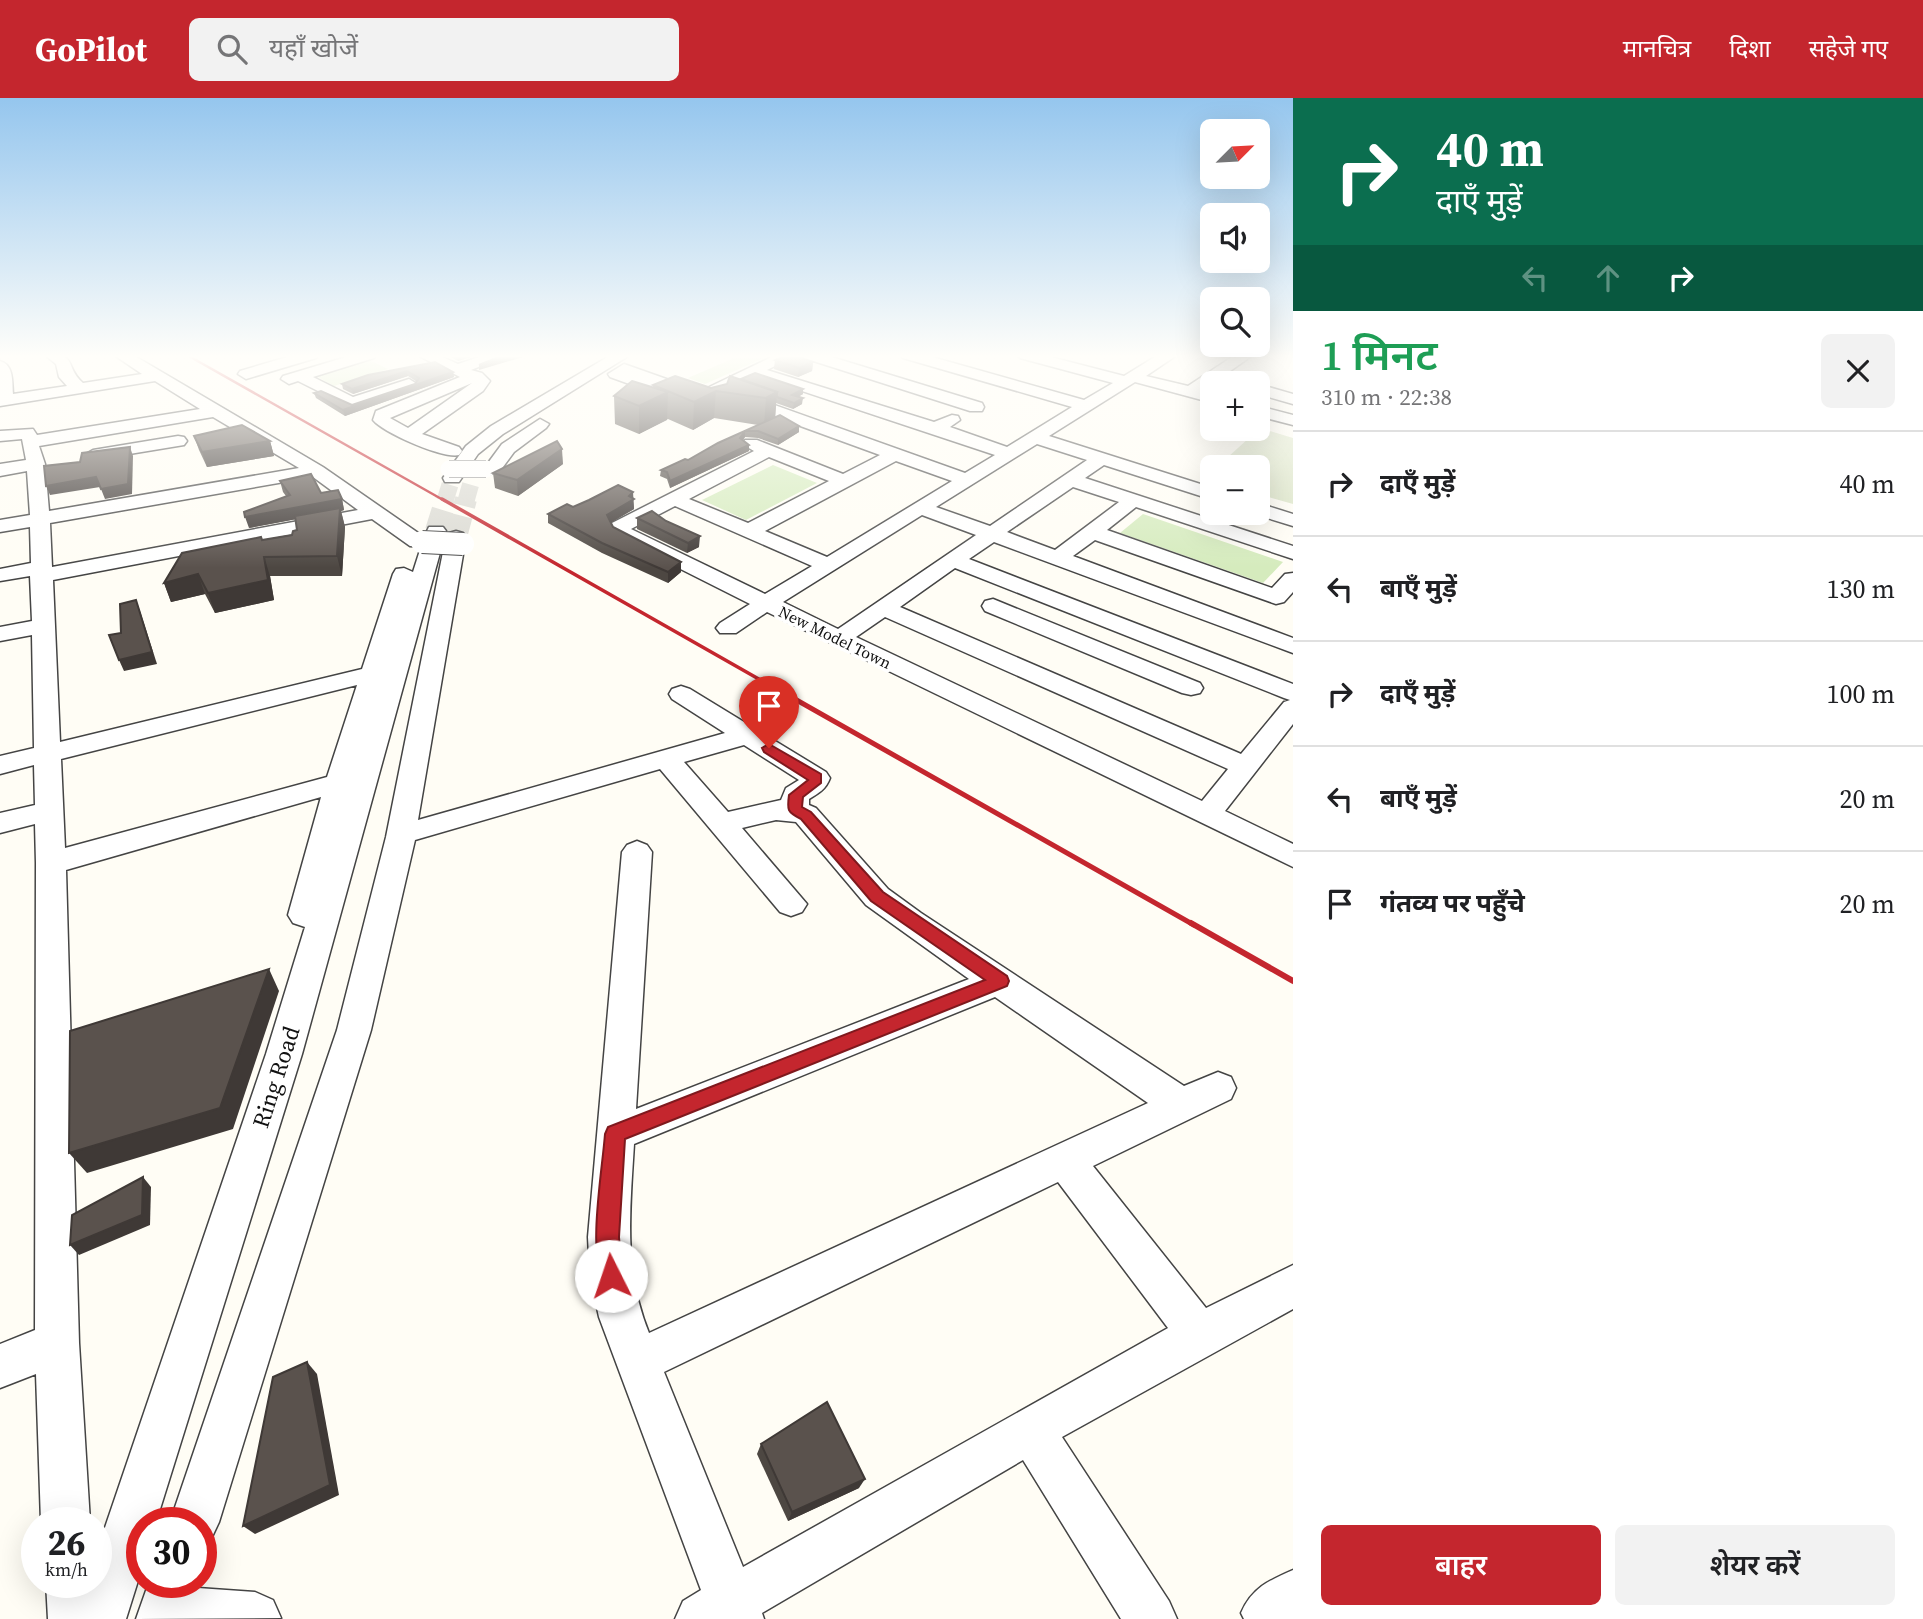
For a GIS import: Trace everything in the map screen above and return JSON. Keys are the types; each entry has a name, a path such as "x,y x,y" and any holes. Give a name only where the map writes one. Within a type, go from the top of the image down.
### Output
{"street":[{"path":"32,441 126,426"},
{"path":"242,426 316,471 373,513 439,539 473,546 474,549 386,976 354,1030"},
{"path":"392,426 409,435 451,466 486,470 494,467 508,448 537,426"},
{"path":"409,435 422,426"},
{"path":"451,466 464,441 489,426"},
{"path":"451,466 505,426"},
{"path":"471,483 484,461 501,441 526,426"},
{"path":"818,426 968,480"},
{"path":"929,426 1010,454"},
{"path":"935,428 939,426"},
{"name":"New Model Town","path":"766,603 1055,426"},
{"path":"120,427 126,450"},
{"path":"0,436 27,433 32,441 30,444 36,464 40,518 51,863 57,1343 64,1507"},
{"path":"1036,438 1200,490"},
{"path":"89,456 178,441"},
{"path":"742,441 845,481"},
{"path":"728,628 766,603 619,529 768,451"},
{"path":"750,531 895,454"},
{"path":"838,639 1101,458"},
{"path":"0,470 36,464"},
{"path":"0,526 316,471"},
{"path":"1070,480 1293,553"},
{"path":"674,499 828,565"},
{"path":"1058,558 1133,500"},
{"path":"921,508 1293,646"},
{"path":"0,575 41,572 373,513"},
{"path":"1270,513 1293,520"},
{"path":"1093,532 1284,600 1293,579"},
{"path":"293,1023 293,957 339,783 414,544 439,539"},
{"path":"199,1507 354,1030 401,836 439,539"},
{"name":"Ring Road","path":"100,1619 293,1023 439,539"},
{"path":"953,560 1293,693"},
{"path":"951,636 1021,587"},
{"name":"New Model Town","path":"766,603 1293,856"},
{"path":"993,606 1191,688"},
{"path":"883,608 1246,766"},
{"path":"0,634 42,626"},
{"path":"1154,726 1214,663"},
{"path":"0,765 372,674"},
{"path":"681,694 816,778 814,783 796,795 794,809"},
{"path":"1206,815 1293,707"},
{"path":"417,831 747,735"},
{"path":"666,758 792,904"},
{"path":"51,863 339,783"},
{"path":"638,1361 1201,1097 1000,981 877,897 806,816 794,809 764,813 723,824"},
{"path":"0,823 49,811"},
{"path":"637,852 608,1237 611,1276 723,1613 1030,1429 1199,1334 1293,1286"},
{"path":"615,1134 1000,981"},
{"path":"1066,1161 1199,1334"},
{"path":"0,1366 57,1343"},
{"path":"1030,1429 1151,1619"},
{"path":"72,1598 74,1619"},
{"path":"167,1604 255,1618"}],"green space":[{"path":"1270,431 1293,438 1293,504 1270,497 1270,455 1230,455 1246,441 1270,441"},
{"path":"773,465 817,483 746,520 702,500"},
{"path":"1143,514 1283,562 1263,583 1120,533"}],"building":[{"path":"244,426 270,441 202,452 194,436"},
{"path":"756,426 799,426 778,439 758,431 745,431 740,438 749,445 670,481 667,472 661,470 688,460 718,443"},
{"path":"557,441 562,449 517,480 493,473"},
{"path":"130,447 128,484 101,489 96,477 46,486 44,466 80,462 82,453"},
{"path":"311,474 321,493 338,490 342,499 245,517 244,512 290,495 280,481"},
{"path":"618,485 633,492 629,496 634,499 607,515 613,527 681,562 668,572 602,543 548,514 567,504 573,507"},
{"path":"340,508 337,556 264,557 268,580 208,593 198,574 164,583 182,553 261,537 262,540 292,535 293,531 297,530 295,516"},
{"path":"652,511 666,521 700,536 688,543 637,518"},
{"path":"136,600 152,652 119,660 109,635 121,633 120,604"},
{"path":"269,969 220,1108 69,1153 70,1031"},
{"path":"143,1177 142,1215 70,1245 72,1215"},
{"path":"307,1362 330,1485 243,1526 273,1377"},
{"path":"827,1402 865,1479 792,1512 761,1444"}],"tunnel":[{"path":"445,501 452,478"},
{"path":"466,501 471,483"},
{"path":"436,531 446,499"},
{"path":"456,537 466,499"}],"railway":[{"path":"312,426 445,501"},
{"path":"442,499 773,687"},
{"path":"770,685 1194,925"},
{"path":"1191,923 1293,981"}],"route":[{"path":"611,1276 608,1237 615,1134 1000,981 877,897 806,816 794,809 793,801 796,795 801,789 814,783 816,778 769,748"}]}
